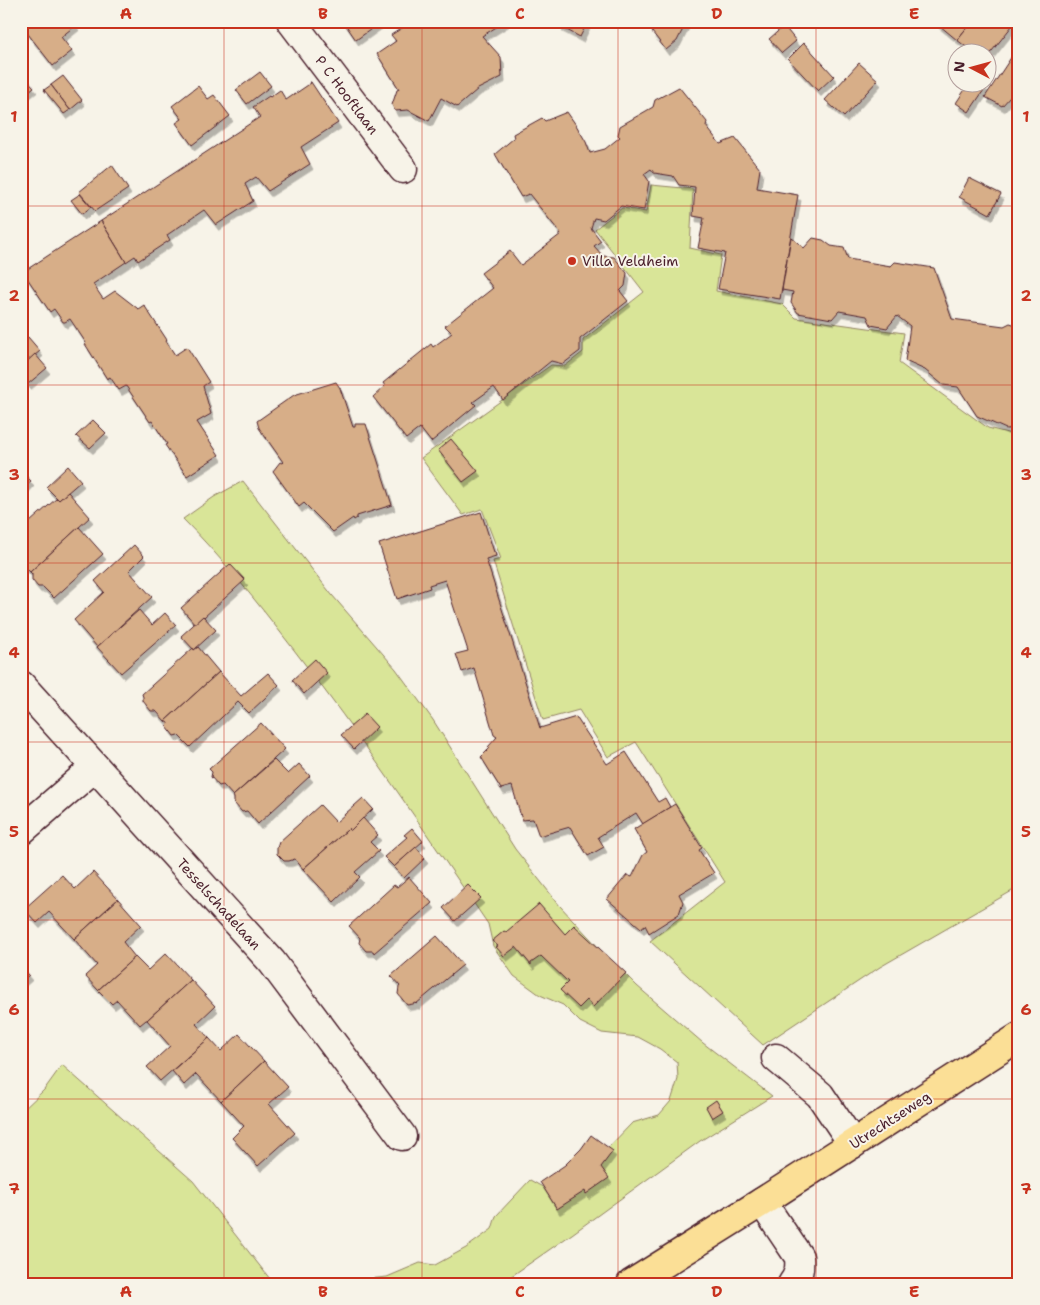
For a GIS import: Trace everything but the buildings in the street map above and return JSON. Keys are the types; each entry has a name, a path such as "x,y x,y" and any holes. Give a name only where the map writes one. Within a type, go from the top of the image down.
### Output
{"main road":[{"name":"Utrechtseweg","path":"631,1284 1019,1037"}],"street":[{"name":"P C Hooftlaan","path":"291,21 403,169"},
{"name":"Tesselschadelaan","path":"21,684 272,962 402,1136"},
{"path":"21,832 95,768"},
{"path":"776,1058 820,1095 853,1144"},
{"path":"762,1202 799,1257 800,1267 797,1277 792,1284"}],"green space":[{"path":"651,185 693,189 690,248 721,255 716,291 782,304 796,318 904,333 899,363 988,428 1019,436 1019,887 880,967 763,1045 650,941 725,882 636,742 608,757 579,710 543,720 493,561 501,559 482,509 463,515 421,458 551,365 565,366 583,352 583,340 644,292 595,229 622,208 646,212"},
{"path":"243,481 332,595 396,669 433,720 515,849 560,906 637,986 703,1043 772,1096 700,1141 500,1284 319,1284 387,1277 420,1263 435,1265 466,1248 492,1229 496,1216 530,1180 568,1201 606,1150 632,1123 659,1115 671,1101 678,1079 677,1062 660,1049 638,1037 602,1033 580,1022 563,1005 540,995 514,976 493,946 488,924 342,714 252,597 212,549 183,519 214,497"},
{"path":"62,1065 193,1181 274,1284 21,1284 21,1112 44,1090"}],"place":[{"name":"Villa Veldheim","path":"572,261"}]}
